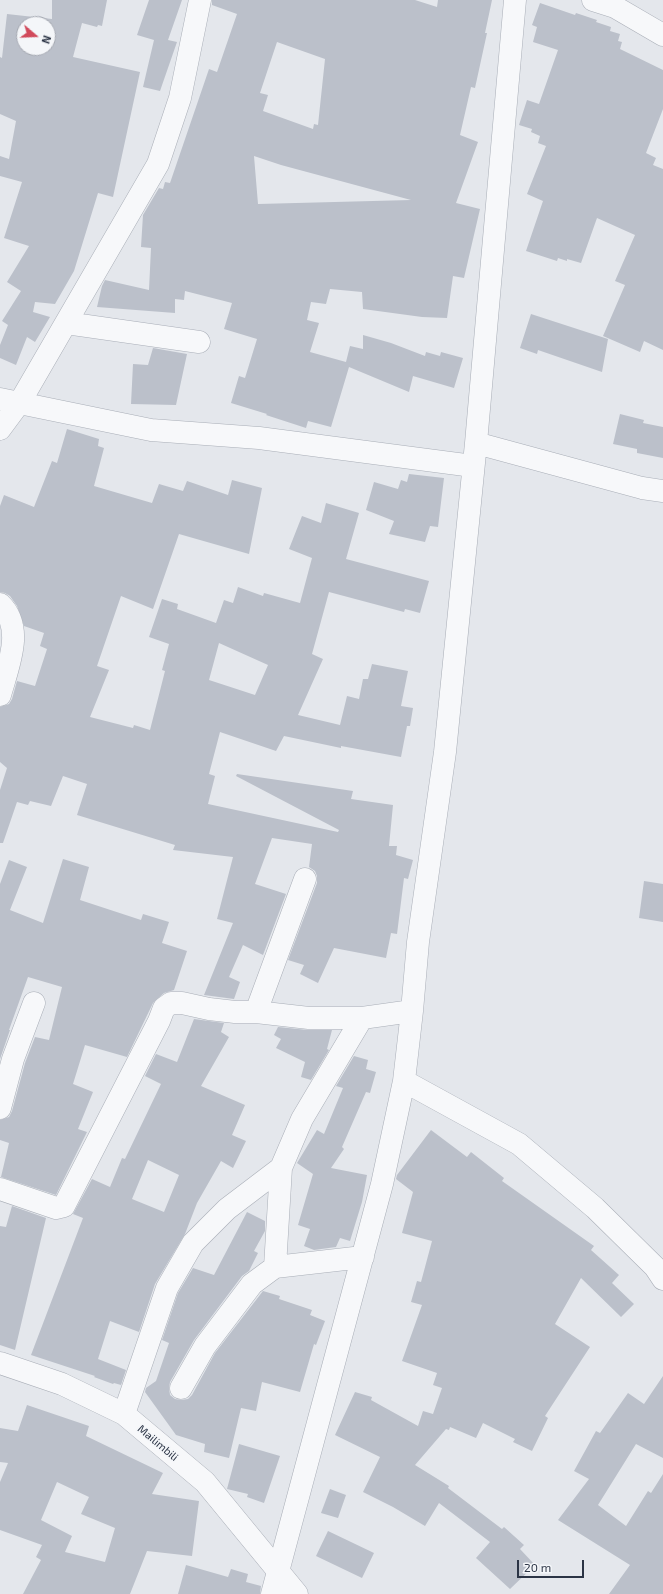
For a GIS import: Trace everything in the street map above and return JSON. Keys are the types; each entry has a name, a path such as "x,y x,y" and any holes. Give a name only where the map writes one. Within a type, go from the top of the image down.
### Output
{"street":[{"path":"0,429 10,400 66,323 158,164 180,98 200,0"},
{"path":"272,1594 382,1184 404,1081 418,942 445,752 476,443 515,0"},
{"path":"593,0 619,4 663,35"},
{"path":"66,323 199,342"},
{"path":"10,400 151,430 259,438 473,466"},
{"path":"476,443 642,488 663,491"},
{"path":"0,604 7,611 13,625 12,651 0,695"},
{"path":"256,1012 305,879"},
{"path":"0,1108 13,1059 34,1003"},
{"path":"0,1189 56,1208 64,1206 159,1021 164,1008 171,1003 182,1003 208,1009 235,1012 256,1012 309,1018 362,1018 412,1011"},
{"path":"275,1267 281,1168 302,1119 362,1018"},
{"path":"404,1081 519,1144 595,1208 655,1267 663,1279"},
{"path":"124,1414 167,1288 194,1244 227,1209 281,1168"},
{"path":"182,1388 205,1346 252,1284 275,1267 363,1257"},
{"name":"Mailimbili","path":"0,1363 62,1384 124,1414 204,1482 297,1594"}],"building":[{"path":"52,0 107,0 102,26 98,25 97,27 82,23 73,57 140,72 113,197 98,193 74,271 55,304 35,302 33,312 50,317 35,342 27,337 16,365 0,358 0,345 8,325 2,321 21,291 7,282 29,246 4,238 22,182 0,176 0,156 9,159 16,121 0,114 0,57 2,58 7,14 25,16 16,16 16,56 56,56 56,16 52,16"},
{"path":"149,0 182,0 168,40 177,42 160,91 143,87 154,40 137,35"},
{"path":"212,0 415,0 437,7 438,0 492,0 485,33 487,33 475,88 471,87 460,135 478,142 456,203 480,209 464,278 453,276 447,318 422,317 363,309 362,292 330,289 326,304 311,302 307,320 319,323 310,352 346,362 350,346 363,349 363,335 391,343 425,356 426,352 440,356 441,352 463,358 454,388 413,376 409,392 349,367 331,427 308,421 306,428 231,403 239,376 245,378 257,339 224,329 232,303 185,291 184,300 175,299 175,313 97,307 105,280 149,290 151,248 141,247 143,215 159,188 163,189 165,182 170,183 209,69 217,72 237,14 212,5","holes":["277,42 325,59 318,125 314,124 313,129 263,111 268,95 260,93","254,156 281,165 411,200 258,204"]},
{"path":"540,3 575,15 576,13 597,20 596,22 611,27 610,31 620,34 618,41 622,42 620,49 663,70 663,109 646,153 656,158 653,165 663,169 663,350 644,341 640,352 603,336 625,285 615,281 635,235 597,218 581,263 558,258 557,261 526,251 543,201 527,194 546,146 538,143 540,136 531,132 532,129 519,125 527,100 539,104 558,50 533,42 537,27 532,25"},
{"path":"531,314 608,339 602,372 538,350 537,354 520,348"},
{"path":"153,348 187,354 176,405 131,404 133,364 148,365"},
{"path":"620,414 644,420 643,423 663,427 663,458 637,453 637,449 613,444"},
{"path":"67,429 99,439 98,446 104,448 94,486 152,503 159,484 183,491 187,481 228,495 232,480 262,488 249,554 179,534 153,609 121,596 97,666 109,670 90,717 133,728 134,725 150,730 165,671 162,670 169,644 149,637 162,599 178,604 177,609 216,623 224,600 233,603 238,587 263,596 264,593 300,603 312,558 289,549 302,516 321,523 326,503 359,513 346,559 429,581 420,613 405,609 404,612 329,592 312,654 323,659 298,715 340,725 347,696 359,699 363,679 368,679 372,664 408,671 401,706 413,708 410,726 407,726 401,757 341,746 341,748 284,736 276,751 220,732 209,774 215,776 208,804 338,832 339,830 236,776 237,774 353,791 351,799 393,805 389,846 397,846 396,855 413,860 408,879 404,878 397,934 391,933 386,958 334,948 318,983 300,974 304,965 288,960 317,883 315,871 309,867 312,844 272,838 255,884 286,894 263,955 243,945 229,977 240,982 234,999 204,995 233,923 217,919 233,857 173,850 175,845 77,815 87,784 63,776 51,806 30,801 28,805 17,802 3,843 0,843 0,790 7,768 0,762 0,707 9,704 17,681 35,686 47,649 40,646 44,633 24,626 17,606 10,596 0,592 0,506 4,495 34,507 52,461 57,463","holes":["219,643 268,665 255,695 209,680"]},
{"path":"409,474 444,478 438,527 430,526 425,542 389,534 394,521 366,510 374,482 398,489 401,480 407,482"},
{"path":"63,859 89,867 80,900 141,920 143,914 169,922 162,943 187,951 174,990 164,993 153,1003 127,1057 85,1045 73,1084 93,1092 78,1129 87,1132 56,1195 1,1177 9,1143 0,1140 0,1120 9,1117 12,1111 25,1063 35,1037 49,1040 62,987 28,977 0,1059 0,884 9,860 27,867 10,910 43,923"},
{"path":"644,881 663,884 663,922 639,918"},
{"path":"194,1019 224,1023 221,1032 229,1037 201,1086 245,1105 232,1135 246,1141 233,1168 221,1161 197,1203 185,1234 155,1284 139,1332 110,1321 98,1359 126,1370 121,1385 113,1384 94,1377 95,1376 31,1355 83,1218 73,1214 92,1179 110,1187 122,1158 125,1159 161,1084 145,1076 156,1054 177,1062","holes":["148,1160 179,1175 164,1212 132,1199"]},
{"path":"278,1027 308,1030 332,1030 327,1049 329,1050 311,1080 301,1077 305,1062 276,1048 281,1039 274,1035"},
{"path":"354,1056 368,1060 366,1069 376,1072 370,1093 366,1092 342,1147 344,1149 331,1168 367,1175 362,1202 350,1241 340,1238 336,1247 314,1250 304,1246 310,1229 298,1225 313,1174 297,1163 317,1130 324,1134 343,1088 336,1086"},
{"path":"431,1130 467,1157 471,1152 504,1178 502,1181 594,1246 591,1250 619,1275 612,1283 634,1304 621,1317 581,1278 555,1324 590,1347 545,1416 548,1418 532,1451 513,1442 515,1439 483,1423 476,1438 450,1427 449,1430 446,1429 415,1465 449,1486 448,1488 502,1529 504,1527 524,1545 520,1549 535,1565 510,1589 476,1558 490,1542 439,1503 425,1526 393,1507 363,1492 380,1457 335,1435 355,1392 372,1397 371,1400 418,1426 423,1411 433,1414 442,1388 433,1385 437,1373 402,1361 422,1305 411,1302 417,1281 421,1282 432,1241 402,1233 413,1192 396,1179 397,1175"},
{"path":"12,1206 46,1218 15,1350 0,1345 0,1226 6,1227"},
{"path":"247,1212 265,1221 265,1231 254,1251 258,1253 249,1271 242,1276 194,1340 170,1382 170,1395 175,1399 181,1400 188,1399 192,1395 215,1353 263,1291 280,1296 279,1299 312,1310 310,1315 325,1321 316,1345 314,1344 300,1392 262,1382 256,1411 241,1408 229,1458 204,1452 205,1444 176,1435 145,1392 146,1388 156,1381 169,1343 162,1340 178,1293 193,1268 214,1275"},
{"path":"663,1376 663,1458 636,1444 598,1505 626,1526 648,1491 651,1493 663,1474 663,1594 609,1594 630,1565 558,1520 589,1479 574,1471 596,1431 600,1433 628,1393 644,1404"},
{"path":"27,1405 89,1426 86,1436 163,1473 152,1494 199,1501 192,1556 147,1551 130,1594 23,1594 41,1560 36,1557 42,1545 0,1530 0,1482 8,1463 0,1462 0,1428 18,1431","holes":["57,1482 89,1497 81,1514 115,1528 105,1562 65,1552 72,1536 41,1520"]},
{"path":"239,1444 280,1456 264,1503 247,1497 248,1494 227,1489"},
{"path":"330,1489 346,1495 338,1518 321,1513"},
{"path":"328,1531 374,1553 362,1578 316,1556"},
{"path":"186,1565 228,1577 231,1569 248,1574 246,1582 261,1586 260,1594 178,1594"}]}
